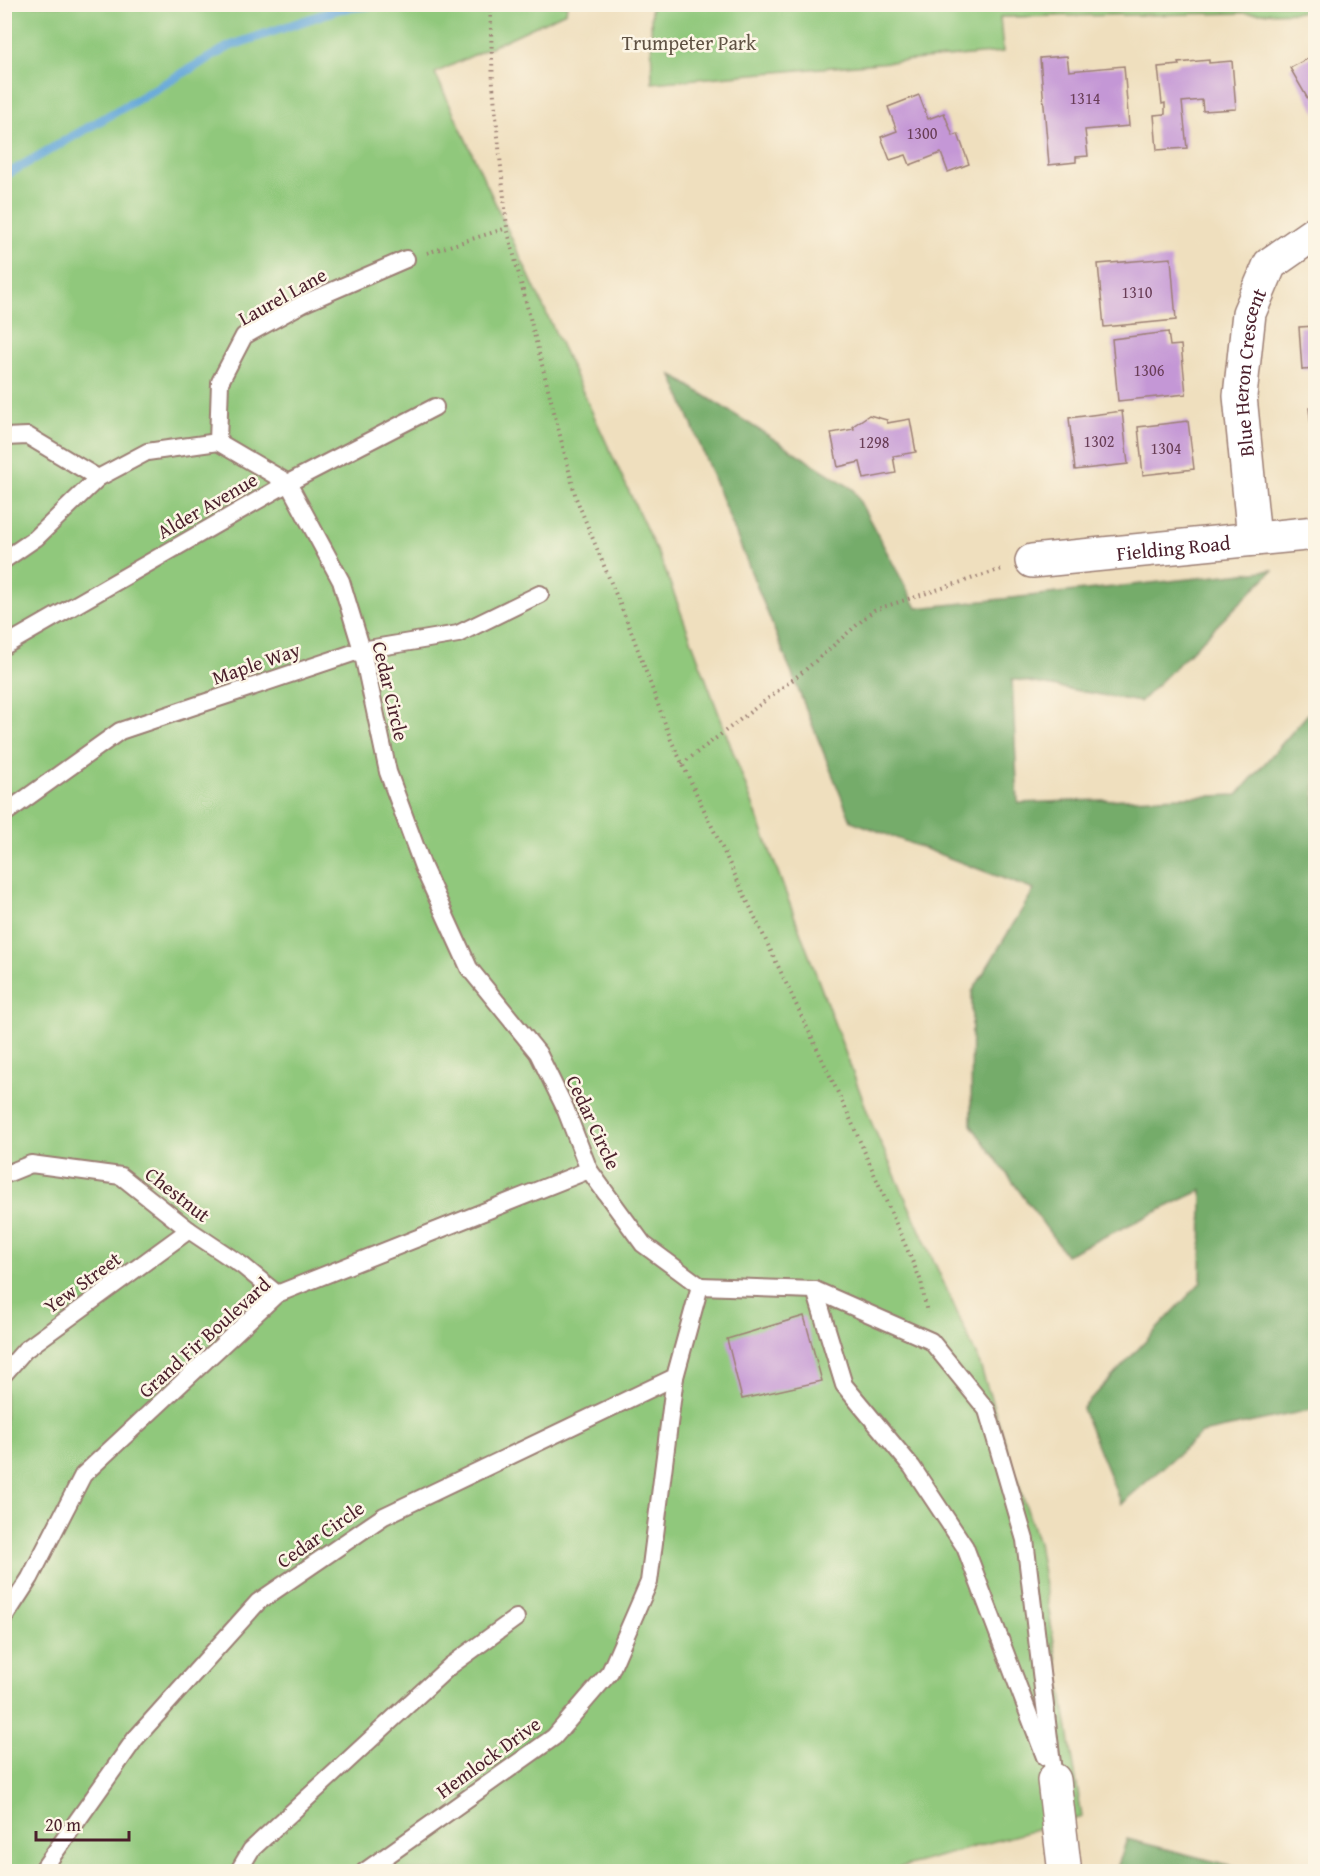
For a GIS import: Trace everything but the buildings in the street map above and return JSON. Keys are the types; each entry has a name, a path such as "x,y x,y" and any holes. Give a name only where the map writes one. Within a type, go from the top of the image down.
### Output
{"street":[{"name":"Blue Heron Crescent","path":"1254,539 1240,396 1249,313 1270,264 1316,232"},
{"name":"Fielding Road","path":"1022,564 1316,533"},
{"path":"1054,1780 1063,1872"}],"lane":[{"name":"Laurel Lane","path":"218,442 220,382 244,336 302,304 406,259"},
{"name":"Alder Avenue","path":"4,646 288,483 435,407"},
{"path":"4,437 28,436 98,478"},
{"path":"4,560 36,538 98,478 147,452 218,442 288,483"},
{"name":"Cedar Circle","path":"288,483 341,581 362,650 388,772 423,867 469,968 538,1053 565,1108 588,1170 643,1244 700,1286"},
{"name":"Maple Way","path":"4,814 120,732 362,650 458,634 540,594"},
{"name":"Chestnut","path":"4,1175 32,1164 121,1176 189,1230 243,1266 276,1294"},
{"name":"Grand Fir Boulevard","path":"4,1618 30,1578 83,1475 276,1294 588,1170"},
{"name":"Yew Street","path":"4,1374 25,1350 189,1230"},
{"path":"675,1377 700,1286 815,1290 931,1341 987,1410 1025,1540 1054,1780"},
{"path":"815,1290 844,1385 912,1467 965,1546 1054,1780"},
{"name":"Cedar Circle","path":"41,1872 135,1739 258,1602 384,1516 675,1377"},
{"name":"Hemlock Drive","path":"364,1872 554,1737 610,1672 649,1582 675,1377"},
{"path":"238,1872 251,1850 450,1666 516,1618"}],"path":[{"path":"490,4 493,86 507,228 576,498 631,631 671,740 848,1114 917,1271 921,1281 931,1341"},
{"path":"406,259 507,228"},
{"path":"682,764 804,671 874,610 1022,564"}],"green space":[{"name":"Trumpeter Park","path":"1315,4 1315,12 1000,17 1003,52 652,83 651,5"},
{"path":"5,5 567,5 566,12 435,73 664,567 872,1124 978,1359 1038,1543 1082,1817 887,1871 5,1871"},
{"path":"672,375 853,489 917,608 1273,570 1140,702 1012,679 1018,803 1237,795 1315,706 1315,1409 1202,1433 1121,1504 1082,1409 1201,1282 1202,1190 1066,1255 971,1125 972,992 1034,890 851,821"},
{"path":"1127,1839 1252,1871 1116,1871"}],"waterway":[{"path":"4,176 230,46 339,9 381,4"}]}
